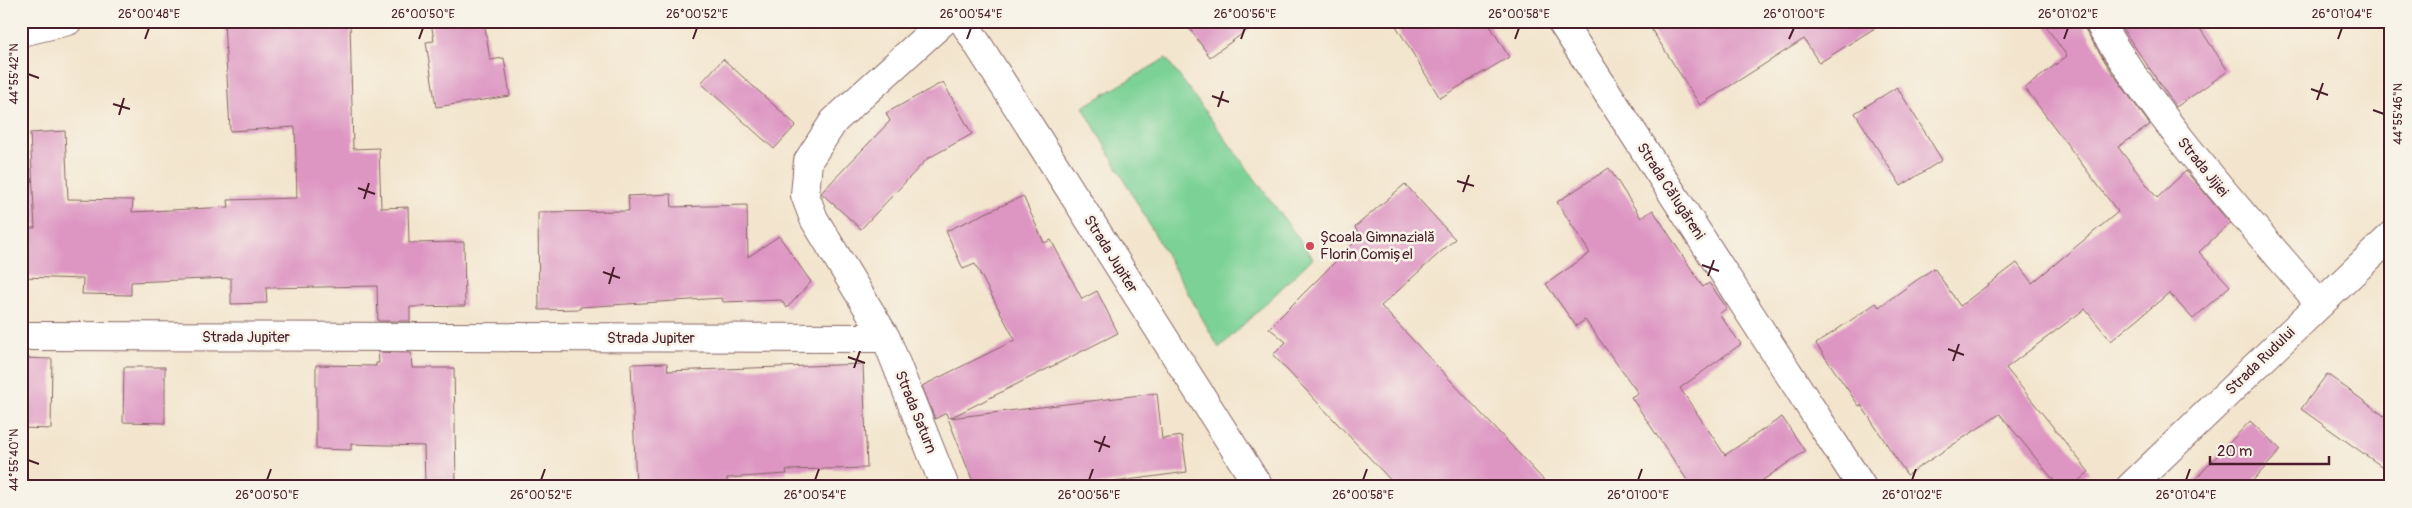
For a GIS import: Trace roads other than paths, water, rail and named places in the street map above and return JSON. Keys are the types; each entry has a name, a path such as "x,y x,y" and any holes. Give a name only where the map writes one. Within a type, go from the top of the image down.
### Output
{"street":[{"path":"21,32 68,21"},
{"path":"886,338 814,219 805,195 808,161 834,121 944,21"},
{"name":"Strada Jupiter","path":"963,21 1259,487"},
{"name":"Strada Călugăreni","path":"1561,21 1862,487"},
{"name":"Strada Jijiei","path":"2098,21 2160,113 2213,179 2320,304"},
{"name":"Strada Rudului","path":"2139,484 2391,236"},
{"name":"Strada Jupiter","path":"21,336 886,338"},
{"name":"Strada Saturn","path":"886,338 945,487"}],"place":[{"name":"Școala Gimnazială Florin Comișel","path":"1310,246"}]}
